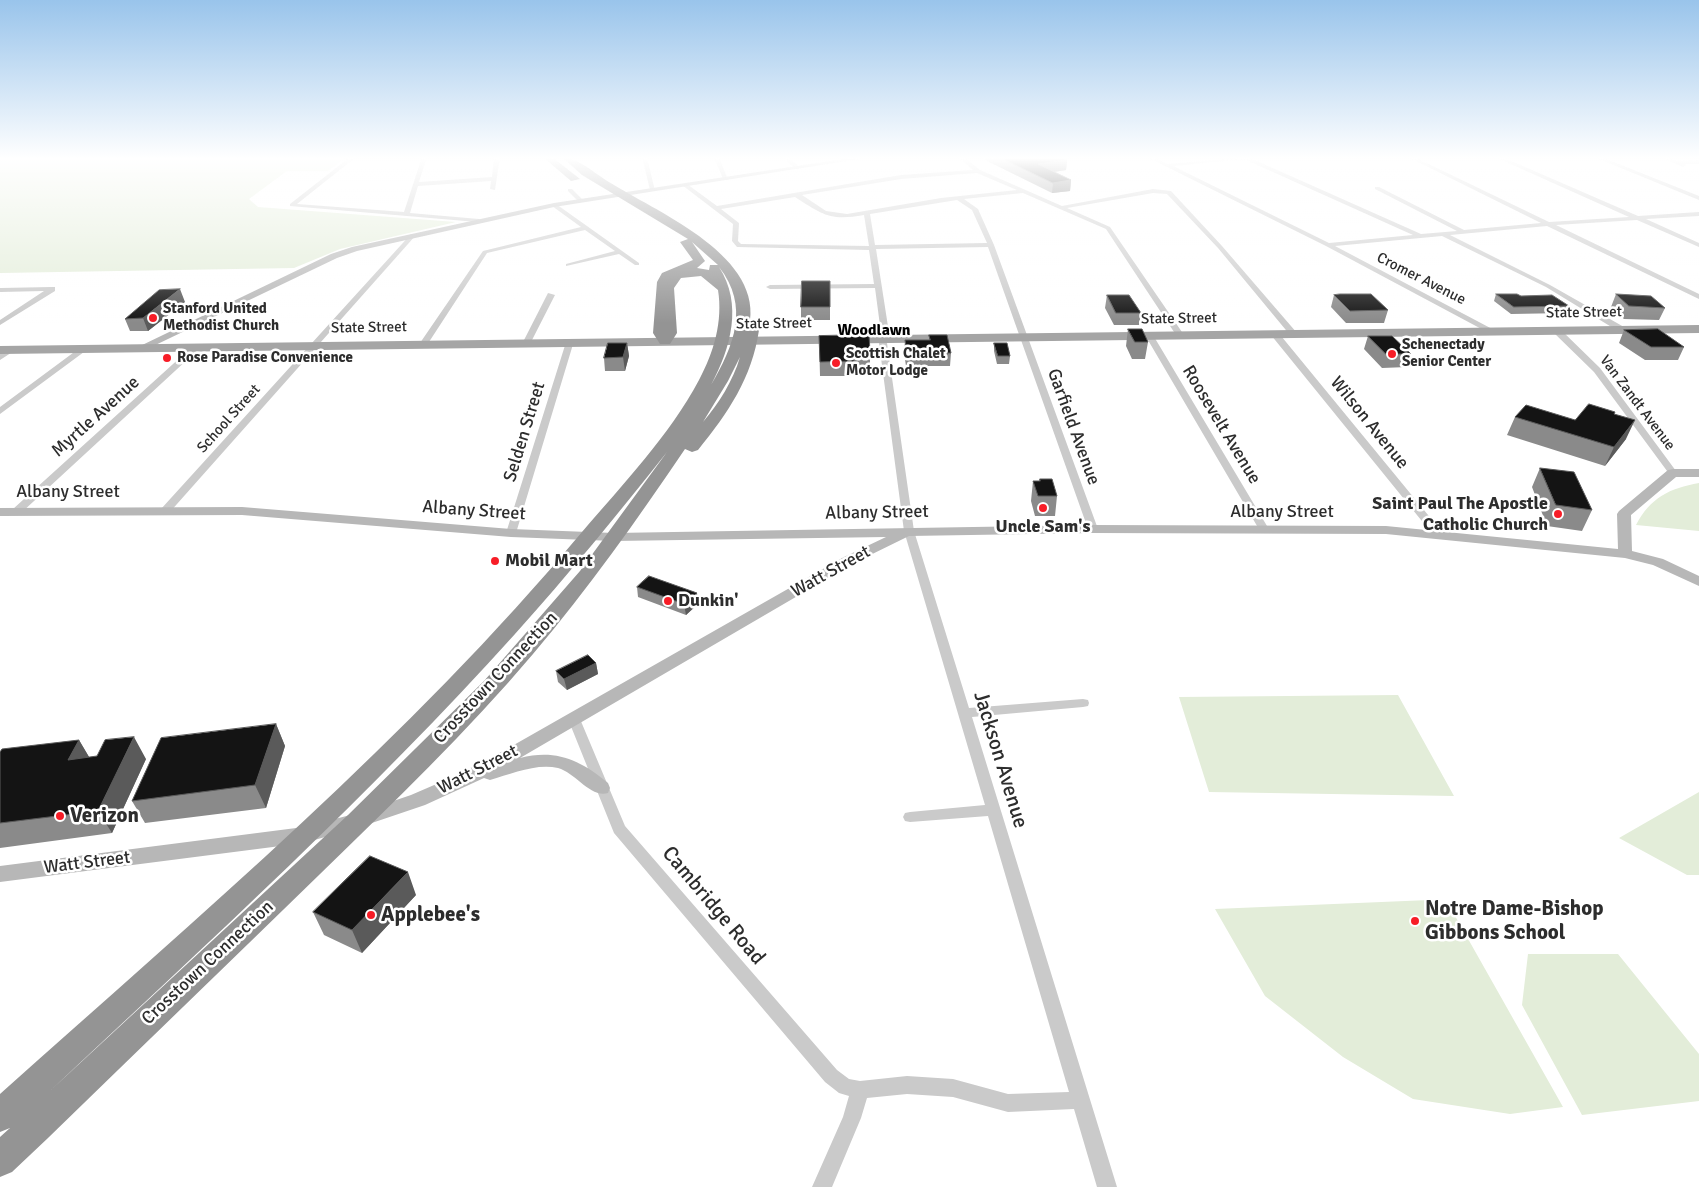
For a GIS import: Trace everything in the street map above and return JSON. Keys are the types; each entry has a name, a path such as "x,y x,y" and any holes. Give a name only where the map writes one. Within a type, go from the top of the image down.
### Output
{"highway":[{"name":"Crosstown Connection","path":"0,1160 360,820 465,714 555,614 620,529 693,427 733,356 742,326 744,301 732,274 716,255 636,212"},
{"name":"Crosstown Connection","path":"0,1116 304,834 445,698 527,610 590,535 648,463 698,394 716,358 725,330 727,300 720,276 706,257 689,240 647,212"},
{"path":"620,529 653,496 720,413 735,389 745,364 754,312 749,288 742,275 718,252 689,240"},
{"path":"689,240 698,261 692,266 666,276 663,282 660,333 665,341 670,333 668,282 686,272 704,273 724,290"}],"main road":[{"name":"State Street","path":"6,350 570,341 1699,329"}],"street":[{"path":"384,212 477,220"},
{"path":"141,348 334,256 355,248 516,212"},
{"path":"564,212 637,264"},
{"path":"723,212 736,223 735,241 739,246 873,247 990,245"},
{"path":"827,212 847,216 871,212"},
{"name":"Garfield Avenue","path":"976,212 990,245 1093,530"},
{"path":"1074,212 1108,228 1180,335"},
{"path":"1188,212 1293,333"},
{"name":"Cromer Avenue","path":"1263,212 1492,331"},
{"path":"1369,212 1420,235"},
{"path":"1425,212 1462,231"},
{"path":"1523,212 1699,297"},
{"path":"1623,212 1699,245"},
{"name":"Jackson Avenue","path":"867,213 885,333 884,339 909,531 1107,1187"},
{"path":"1328,245 1462,231 1699,214"},
{"path":"424,343 485,252 585,228"},
{"path":"1443,234 1548,286 1621,329"},
{"name":"School Street","path":"165,511 412,235"},
{"path":"568,265 621,252"},
{"path":"770,287 878,286"},
{"path":"0,290 52,289 0,323"},
{"path":"527,342 551,295"},
{"name":"Van Zandt Avenue","path":"1556,330 1597,370 1673,473"},
{"name":"Wilson Avenue","path":"1274,333 1438,534"},
{"name":"Roosevelt Avenue","path":"1149,335 1266,531"},
{"name":"Selden Street","path":"512,533 570,341"},
{"name":"Myrtle Avenue","path":"17,511 197,347"},
{"path":"0,411 84,348"},
{"path":"0,358 6,350"},
{"path":"1625,554 1624,514 1673,473 1699,473"},
{"name":"Albany Street","path":"0,512 242,511 512,533 590,535 620,529 909,531 1386,530 1625,554 1658,562 1699,582"},
{"name":"Watt Street","path":"0,874 304,834 360,820 418,800 462,781 574,719 849,560 909,531"},
{"path":"964,713 1083,703"},
{"name":"Cambridge Road","path":"574,719 619,829 831,1076 845,1087 860,1090"},
{"path":"462,781 539,760 552,760 573,766 586,774 601,788"},
{"path":"910,817 994,810"},
{"path":"822,1187 852,1118 860,1090 925,1086 953,1088 1008,1103 1081,1100"}],"green space":[{"path":"0,212 329,212 456,222 340,249 294,268 0,273"},
{"path":"1699,483 1699,531 1636,525 1654,501 1670,491"},
{"path":"1398,695 1454,796 1209,792 1179,697"},
{"path":"1699,792 1699,875 1687,875 1619,838"},
{"path":"1429,900 1454,914 1563,1107 1510,1114 1413,1099 1343,1057 1265,996 1215,909"},
{"path":"1528,954 1618,954 1699,1054 1699,1101 1582,1115 1522,1005"}],"building":[{"path":"802,281 830,281 830,307 801,307"},
{"path":"180,289 143,318 125,319 159,290"},
{"path":"1371,294 1388,310 1350,311 1334,295"},
{"path":"1496,294 1517,294 1521,296 1552,295 1569,306 1514,307"},
{"path":"1616,294 1651,296 1665,308 1629,306"},
{"path":"1107,295 1129,295 1141,313 1116,313"},
{"path":"1128,329 1142,329 1148,342 1135,342"},
{"path":"1658,329 1684,347 1651,347 1624,330"},
{"path":"869,335 870,351 853,351 854,361 820,362 819,336"},
{"path":"929,335 947,335 951,353 907,353 905,340 930,340"},
{"path":"1368,336 1392,336 1411,354 1386,354"},
{"path":"608,343 627,343 623,357 604,358"},
{"path":"994,343 1007,343 1010,356 998,356"},
{"path":"1589,404 1635,420 1614,447 1515,417 1526,405 1575,420"},
{"path":"1540,468 1574,472 1592,510 1556,505"},
{"path":"1040,479 1052,479 1057,496 1038,496 1033,481 1040,481"},
{"path":"649,576 697,593 684,604 637,587"},
{"path":"588,655 596,663 564,679 556,671"},
{"path":"276,724 255,785 132,801 161,738"},
{"path":"134,737 98,811 0,823 0,752 2,749 79,740 68,760 97,756 105,740"},
{"path":"370,856 408,872 352,930 313,912"}],"place":[{"name":"Stanford United Methodist Church","path":"153,318"},
{"name":"Schenectady Senior Center","path":"1392,354"},
{"name":"Rose Paradise Convenience","path":"167,358"},
{"name":"Scottish Chalet Motor Lodge","path":"836,363"},
{"name":"Uncle Sam's","path":"1043,508"},
{"name":"Saint Paul The Apostle Catholic Church","path":"1558,514"},
{"name":"Mobil Mart","path":"495,561"},
{"name":"Dunkin'","path":"668,601"},
{"name":"Verizon","path":"60,816"},
{"name":"Applebee's","path":"371,915"},
{"name":"Notre Dame-Bishop Gibbons School","path":"1415,921"}],"district":[{"name":"Woodlawn","path":"874,331"}]}
